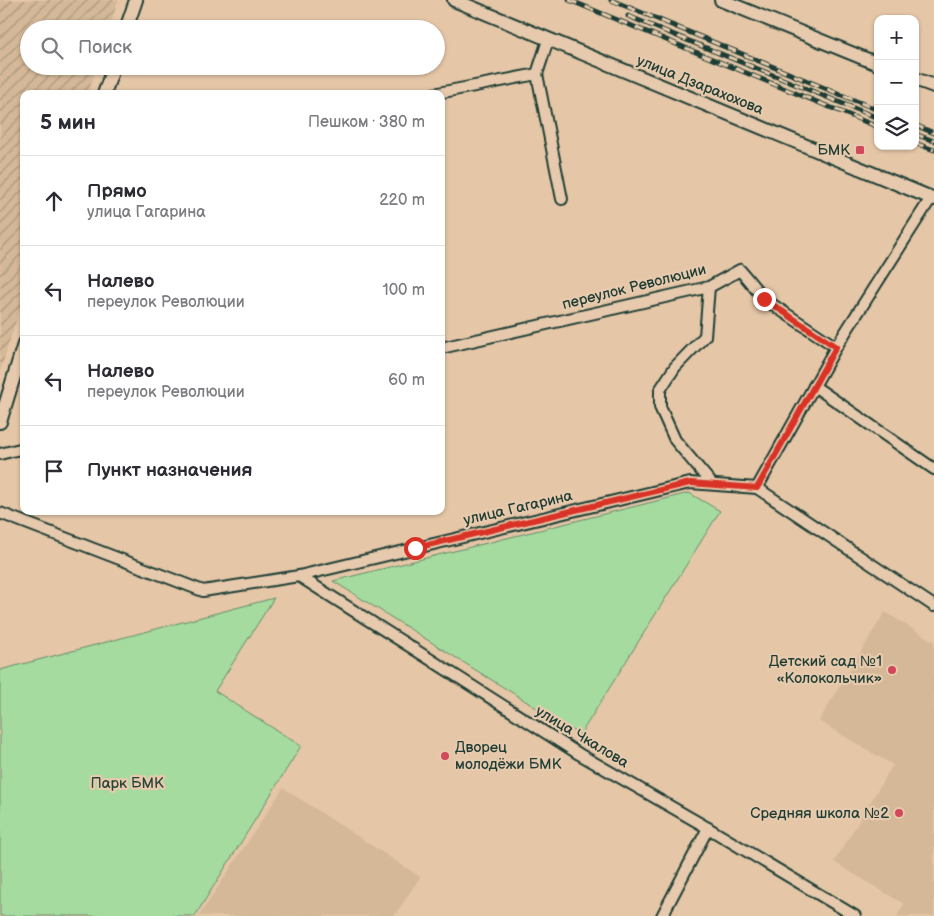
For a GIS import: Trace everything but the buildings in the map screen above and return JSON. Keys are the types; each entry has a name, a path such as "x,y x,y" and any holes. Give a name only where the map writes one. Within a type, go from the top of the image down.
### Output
{"street":[{"path":"129,20 136,0"},
{"name":"улица Дзарахохова","path":"454,0 932,199"},
{"path":"721,0 874,62"},
{"path":"548,40 537,74 562,199"},
{"path":"445,92 537,74"},
{"path":"105,90 111,75"},
{"path":"919,80 934,86"},
{"path":"757,488 836,347 932,199"},
{"name":"переулок Революции","path":"445,347 709,287 740,270 764,299 836,347"},
{"path":"709,287 705,336 674,367 660,390 660,407 675,440 712,484"},
{"path":"0,422 20,357"},
{"path":"814,386 934,469"},
{"path":"0,454 20,449"},
{"name":"улица Гагарина","path":"0,513 203,591 299,576 690,483 757,488 934,606"},
{"name":"улица Чкалова","path":"299,576 579,754 855,916"},
{"path":"662,916 708,828"}],"shaded area":[{"path":"0,0 118,0 112,20 20,20 20,75 94,75 89,90 20,90 20,308 0,371"},
{"path":"885,612 934,642 934,916 897,916 904,904 834,862 893,765 819,721"},
{"path":"283,788 420,877 394,916 199,916"}],"green space":[{"path":"689,493 720,511 580,735 333,581"},
{"name":"Парк БМК","path":"274,598 215,691 301,746 195,916 0,916 0,670"}],"railway":[{"path":"569,0 874,125"},
{"path":"611,0 874,108"},
{"path":"628,16 874,116"},
{"path":"919,127 934,133"},
{"path":"919,135 934,141"},
{"path":"919,144 934,150"}],"place":[{"name":"БМК","path":"860,150"},
{"name":"Детский сад №1 «Колокольчик»","path":"892,670"},
{"name":"Дворец молодёжи БМК","path":"445,756"},
{"name":"Средняя школа №2","path":"899,813"}],"route":[{"path":"415,548 690,483 757,488 836,347 764,299"}]}
